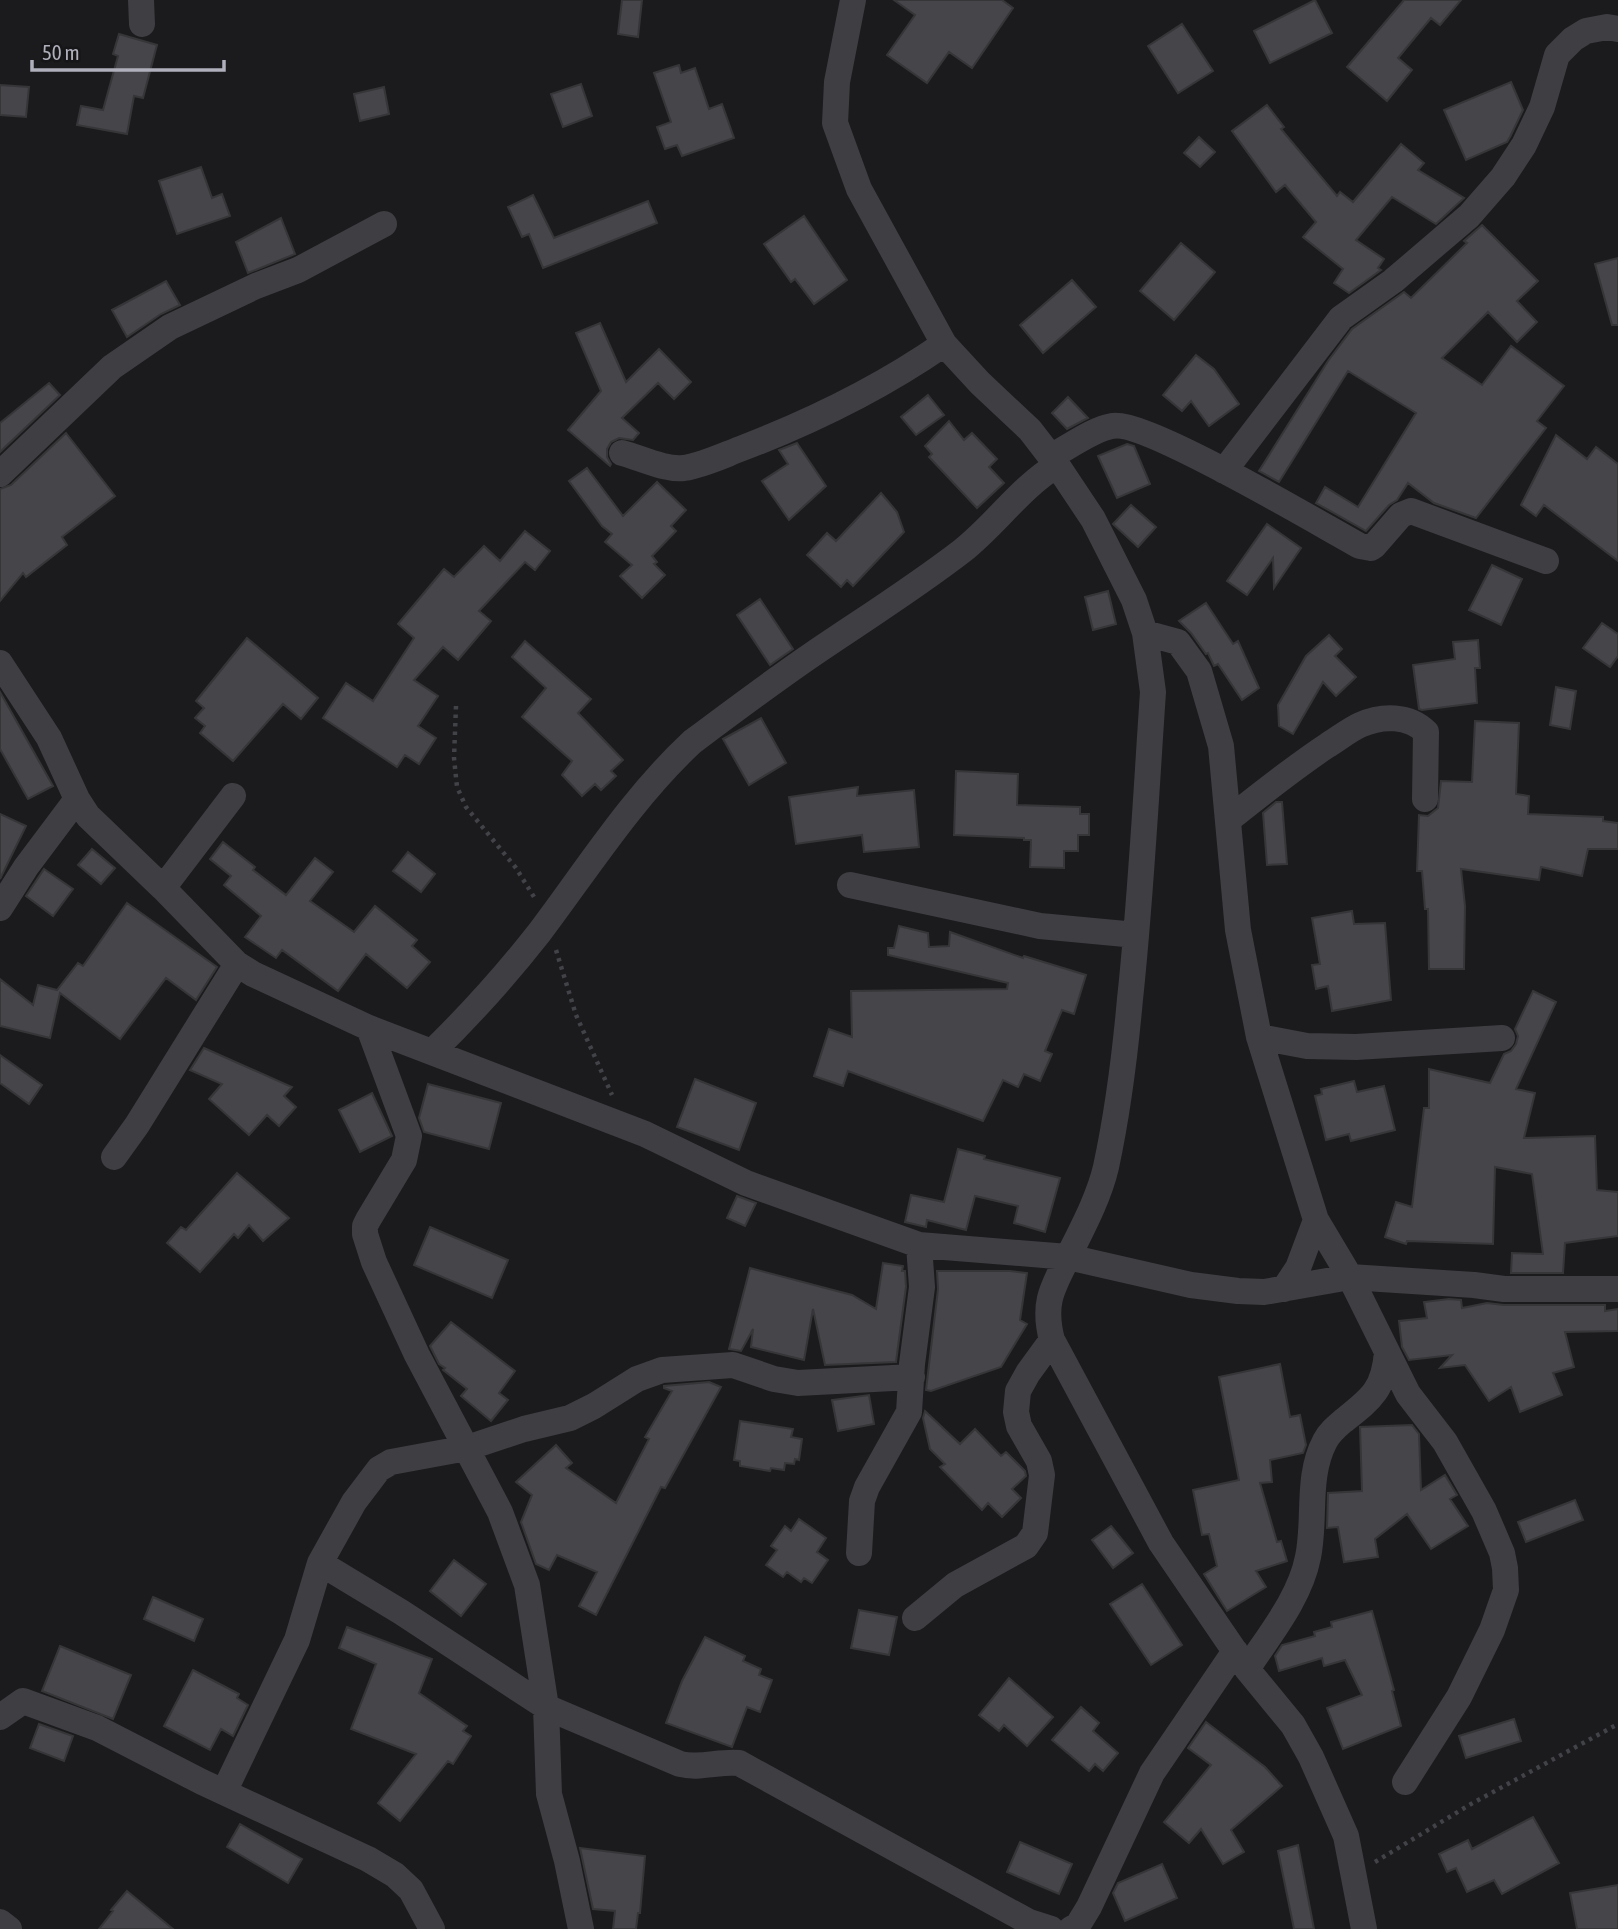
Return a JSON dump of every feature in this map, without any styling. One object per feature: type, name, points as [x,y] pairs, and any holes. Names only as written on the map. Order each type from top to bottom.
[{"type":"street","points":[[853,0],[837,82],[835,123],[859,189],[944,344],[980,383],[1030,430],[1093,519],[1135,600],[1145,633],[1153,692],[1136,935],[1122,1084],[1105,1170],[1068,1257],[1054,1282],[1050,1295],[1048,1325],[1052,1340],[1161,1543],[1241,1660],[1293,1725],[1311,1757],[1346,1836],[1364,1929]]},
{"type":"street","points":[[1224,471],[1341,318],[1393,281],[1459,224],[1503,177],[1524,145],[1542,107],[1557,55],[1586,31],[1607,27],[1618,29]]},
{"type":"street","points":[[0,474],[112,367],[159,335],[256,286],[298,270],[384,224]]},
{"type":"street","points":[[622,453],[673,467],[683,468],[703,463],[817,415],[890,378],[944,344]]},
{"type":"street","points":[[432,1052],[516,961],[637,801],[664,768],[692,742],[802,661],[906,593],[963,550],[1053,461],[1104,428],[1122,425],[1146,432],[1224,471],[1360,546],[1374,546],[1401,515],[1411,511],[1546,561]]},
{"type":"street","points":[[1145,633],[1178,642],[1199,671],[1221,746],[1238,930],[1259,1037],[1315,1220],[1350,1277],[1408,1394],[1445,1442],[1484,1511],[1502,1553],[1506,1590],[1492,1630],[1459,1697],[1405,1782]]},
{"type":"street","points":[[0,663],[49,738],[77,799],[88,816],[237,964],[369,1028],[626,1128],[746,1183],[919,1245],[1068,1257],[1191,1285],[1238,1291],[1264,1292],[1350,1277],[1504,1289],[1618,1289]]},
{"type":"street","points":[[1228,820],[1292,769],[1360,724],[1387,718],[1417,723],[1426,732],[1425,799]]},
{"type":"street","points":[[163,888],[233,796]]},
{"type":"street","points":[[0,908],[26,867],[77,799]]},
{"type":"street","points":[[850,885],[1040,926],[1136,935]]},
{"type":"street","points":[[114,1157],[137,1125],[237,964]]},
{"type":"street","points":[[369,1028],[409,1136],[404,1160],[379,1199],[365,1226],[365,1234],[374,1262],[416,1355],[500,1512],[527,1585],[546,1707],[549,1794],[581,1929]]},
{"type":"street","points":[[1259,1037],[1307,1046],[1356,1047],[1502,1038]]},
{"type":"street","points":[[1284,1289],[1298,1268],[1315,1220]]},
{"type":"street","points":[[859,1553],[862,1501],[867,1487],[909,1412],[922,1287],[919,1245]]},
{"type":"street","points":[[915,1618],[955,1585],[1026,1546],[1035,1533],[1042,1475],[1039,1461],[1018,1426],[1016,1412],[1018,1391],[1052,1340]]},
{"type":"street","points":[[1071,1929],[1078,1925],[1088,1907],[1152,1773],[1303,1581],[1309,1553],[1311,1495],[1325,1440],[1378,1390],[1386,1368],[1387,1352]]},
{"type":"street","points":[[224,1792],[297,1640],[320,1563],[354,1502],[379,1469],[391,1462],[467,1448],[524,1429],[570,1418],[636,1379],[662,1370],[733,1365],[774,1379],[798,1383],[912,1377]]},
{"type":"street","points":[[320,1563],[401,1612],[546,1707],[680,1764],[699,1767],[739,1763],[1029,1922],[1051,1929]]},
{"type":"street","points":[[0,1717],[18,1703],[29,1702],[97,1728],[224,1792],[338,1845],[395,1875],[411,1890],[432,1929]]},
{"type":"street","points":[[0,1922],[9,1929]]},
{"type":"path","points":[[456,706],[454,758],[457,787],[466,807],[516,868],[548,920],[576,1015],[626,1128]]},
{"type":"path","points":[[1353,1875],[1472,1804],[1618,1724]]},
{"type":"building","points":[[622,0],[642,0],[638,37],[618,34]]},
{"type":"building","points":[[894,0],[1002,0],[1013,8],[972,68],[949,52],[927,83],[887,55],[915,15]]},
{"type":"building","points":[[1315,0],[1332,33],[1270,63],[1254,31]]},
{"type":"building","points":[[1404,0],[1461,0],[1440,25],[1431,18],[1398,58],[1412,70],[1387,101],[1347,67]]},
{"type":"building","points":[[1182,24],[1213,71],[1178,93],[1148,46]]},
{"type":"building","points":[[119,34],[157,45],[143,98],[134,96],[127,134],[77,125],[81,106],[103,110],[118,56],[113,54]]},
{"type":"building","points":[[679,65],[681,73],[695,68],[709,109],[722,104],[734,138],[682,156],[677,145],[665,149],[657,127],[671,122],[654,73]]},
{"type":"building","points":[[1511,82],[1523,110],[1510,137],[1507,142],[1466,160],[1444,110]]},
{"type":"building","points":[[581,84],[592,116],[563,127],[551,94]]},
{"type":"building","points":[[0,85],[29,87],[26,117],[0,115]]},
{"type":"building","points":[[384,87],[389,114],[360,121],[354,94]]},
{"type":"building","points":[[1267,105],[1284,127],[1281,129],[1337,196],[1340,192],[1353,202],[1401,144],[1424,163],[1418,170],[1464,198],[1436,224],[1392,197],[1356,240],[1384,259],[1378,268],[1381,270],[1349,293],[1334,283],[1343,269],[1303,237],[1316,222],[1285,185],[1276,192],[1232,131]]},
{"type":"building","points":[[1199,137],[1215,152],[1200,167],[1184,153]]},
{"type":"building","points":[[201,167],[212,198],[222,194],[230,216],[177,234],[159,181]]},
{"type":"building","points":[[533,195],[554,238],[648,201],[657,223],[543,268],[529,234],[522,237],[508,207]]},
{"type":"building","points":[[804,216],[847,280],[814,304],[795,279],[791,282],[764,244]]},
{"type":"building","points":[[281,218],[295,254],[248,273],[236,242]]},
{"type":"building","points":[[1482,225],[1538,281],[1517,301],[1537,322],[1517,342],[1488,312],[1442,358],[1482,385],[1511,346],[1564,386],[1537,421],[1546,428],[1476,518],[1434,503],[1408,483],[1397,500],[1389,505],[1366,531],[1316,503],[1325,487],[1358,507],[1416,413],[1348,371],[1279,482],[1259,471],[1328,361],[1352,329],[1404,292],[1411,298]]},
{"type":"building","points":[[1181,243],[1215,272],[1174,320],[1140,291]]},
{"type":"building","points":[[1618,258],[1618,325],[1612,325],[1595,264]]},
{"type":"building","points":[[1072,280],[1096,307],[1043,353],[1020,325]]},
{"type":"building","points":[[166,281],[180,305],[161,314],[127,337],[112,310]]},
{"type":"building","points":[[600,323],[626,382],[659,349],[691,382],[674,399],[658,383],[622,418],[639,433],[633,440],[619,438],[611,442],[607,449],[610,466],[568,430],[601,391],[576,333]]},
{"type":"building","points":[[1196,355],[1214,369],[1239,404],[1209,426],[1191,401],[1182,411],[1163,395]]},
{"type":"building","points":[[49,383],[60,395],[0,452],[0,423]]},
{"type":"building","points":[[928,395],[944,415],[916,435],[901,417]]},
{"type":"building","points":[[1068,397],[1088,418],[1067,429],[1052,413]]},
{"type":"building","points":[[949,421],[964,440],[972,433],[997,459],[989,467],[1004,483],[977,508],[929,457],[932,454],[925,446]]},
{"type":"building","points":[[66,433],[115,496],[62,537],[67,545],[26,577],[23,573],[0,601],[0,489],[11,485]]},
{"type":"building","points":[[1556,435],[1587,459],[1596,447],[1618,464],[1618,561],[1544,505],[1536,516],[1521,505]]},
{"type":"building","points":[[797,443],[826,486],[789,520],[762,481],[788,464],[779,450]]},
{"type":"building","points":[[1127,444],[1134,446],[1150,484],[1117,498],[1098,456]]},
{"type":"building","points":[[587,468],[623,516],[657,482],[686,510],[671,526],[676,531],[652,556],[657,562],[654,564],[665,575],[642,598],[620,576],[632,565],[605,542],[612,534],[602,526],[569,481]]},
{"type":"building","points":[[881,493],[897,512],[904,532],[853,586],[847,580],[841,587],[807,555],[827,533],[836,541]]},
{"type":"building","points":[[1131,505],[1156,527],[1138,547],[1113,524]]},
{"type":"building","points":[[1267,524],[1301,548],[1274,588],[1273,558],[1247,595],[1227,581]]},
{"type":"building","points":[[525,531],[550,551],[535,570],[525,562],[479,611],[491,621],[458,660],[443,647],[414,680],[438,696],[418,726],[436,738],[419,764],[405,755],[397,767],[323,718],[346,683],[373,701],[414,638],[398,624],[444,569],[454,577],[484,546],[500,561]]},
{"type":"building","points":[[1492,565],[1522,579],[1501,625],[1469,610]]},
{"type":"building","points":[[1108,591],[1116,624],[1093,630],[1085,597]]},
{"type":"building","points":[[760,599],[793,649],[770,665],[737,615]]},
{"type":"building","points":[[1206,603],[1233,644],[1238,641],[1259,688],[1242,700],[1218,664],[1214,666],[1208,653],[1206,654],[1179,621]]},
{"type":"building","points":[[1602,623],[1618,634],[1618,656],[1610,667],[1583,648]]},
{"type":"building","points":[[1329,635],[1342,649],[1335,656],[1356,677],[1336,696],[1323,682],[1293,734],[1279,726],[1278,705],[1306,656]]},
{"type":"building","points":[[247,638],[318,698],[301,719],[283,704],[233,761],[200,733],[205,726],[195,718],[204,708],[196,701]]},
{"type":"building","points":[[1478,640],[1480,668],[1475,668],[1477,703],[1419,709],[1413,665],[1455,659],[1453,642]]},
{"type":"building","points":[[525,641],[591,699],[578,713],[623,760],[611,771],[616,776],[601,790],[595,784],[582,796],[562,775],[572,761],[522,717],[546,688],[512,657]]},
{"type":"building","points":[[1556,687],[1576,691],[1570,729],[1550,725]]},
{"type":"building","points":[[0,692],[53,786],[28,799],[0,749]]},
{"type":"building","points":[[761,718],[786,763],[749,785],[723,739]]},
{"type":"building","points":[[1475,721],[1519,723],[1516,794],[1529,796],[1528,814],[1603,817],[1603,821],[1618,823],[1618,849],[1588,849],[1582,876],[1541,867],[1539,880],[1461,869],[1465,906],[1464,969],[1429,969],[1428,909],[1425,909],[1422,871],[1417,871],[1419,815],[1428,816],[1438,808],[1441,781],[1472,782]]},
{"type":"building","points":[[956,771],[1018,774],[1017,805],[1080,807],[1080,814],[1089,814],[1089,835],[1078,835],[1078,851],[1064,851],[1064,868],[1030,867],[1031,840],[954,835]]},
{"type":"building","points":[[858,787],[857,796],[914,790],[919,847],[864,852],[862,835],[796,844],[789,797]]},
{"type":"building","points":[[1276,802],[1282,802],[1287,864],[1267,865],[1263,813]]},
{"type":"building","points":[[0,814],[26,826],[0,879]]},
{"type":"building","points":[[223,842],[255,867],[253,870],[286,895],[315,858],[333,872],[310,901],[354,932],[375,906],[417,940],[412,946],[430,962],[407,988],[366,954],[338,991],[282,950],[276,958],[245,937],[261,916],[224,885],[231,876],[210,859]]},
{"type":"building","points":[[92,849],[115,868],[101,884],[78,865]]},
{"type":"building","points":[[408,852],[435,874],[421,892],[393,871]]},
{"type":"building","points":[[44,869],[73,889],[53,916],[26,896]]},
{"type":"building","points":[[127,903],[217,967],[196,1000],[166,978],[120,1039],[60,993],[50,1038],[0,1026],[0,979],[33,1005],[38,985],[57,990],[78,963],[83,966]]},
{"type":"building","points":[[1352,911],[1354,924],[1385,923],[1391,1000],[1332,1011],[1328,986],[1316,989],[1312,965],[1320,964],[1312,918]]},
{"type":"building","points":[[899,926],[928,933],[929,947],[949,946],[950,932],[1023,958],[1024,956],[1086,975],[1074,1014],[1062,1010],[1045,1051],[1052,1054],[1040,1081],[1024,1074],[1018,1087],[1003,1080],[983,1121],[848,1071],[843,1086],[814,1076],[829,1029],[852,1037],[851,991],[1007,989],[1008,983],[888,955],[888,948],[894,948]]},
{"type":"building","points":[[1533,991],[1556,1002],[1516,1089],[1535,1093],[1524,1138],[1595,1136],[1597,1190],[1618,1192],[1618,1236],[1565,1243],[1563,1273],[1511,1273],[1512,1253],[1543,1254],[1532,1174],[1495,1167],[1493,1244],[1407,1241],[1406,1244],[1385,1237],[1396,1202],[1412,1207],[1424,1108],[1429,1108],[1429,1069],[1490,1083],[1504,1054],[1511,1051],[1516,1044],[1518,1036],[1515,1029]]},
{"type":"building","points":[[204,1048],[292,1087],[284,1096],[296,1107],[279,1126],[267,1115],[249,1135],[209,1099],[222,1084],[190,1070]]},
{"type":"building","points":[[0,1055],[42,1085],[29,1104],[0,1083]]},
{"type":"building","points":[[695,1079],[756,1103],[739,1150],[677,1127]]},
{"type":"building","points":[[1354,1081],[1357,1092],[1384,1086],[1395,1130],[1351,1141],[1349,1134],[1326,1140],[1315,1096],[1322,1094],[1321,1089]]},
{"type":"building","points":[[428,1084],[501,1103],[489,1149],[424,1132],[419,1118]]},
{"type":"building","points":[[372,1093],[392,1136],[360,1152],[339,1110]]},
{"type":"building","points":[[958,1149],[985,1156],[984,1159],[1060,1178],[1045,1232],[1014,1223],[1018,1206],[975,1196],[966,1230],[927,1220],[926,1227],[905,1222],[911,1195],[944,1202]]},
{"type":"building","points":[[237,1173],[289,1218],[263,1241],[249,1225],[238,1238],[234,1234],[200,1272],[167,1243],[181,1227],[186,1230]]},
{"type":"building","points":[[737,1196],[756,1203],[745,1226],[727,1218]]},
{"type":"building","points":[[430,1227],[508,1260],[492,1298],[414,1265]]},
{"type":"building","points":[[883,1263],[903,1266],[902,1271],[905,1271],[906,1287],[896,1362],[825,1365],[813,1309],[804,1360],[751,1347],[753,1329],[741,1351],[729,1349],[750,1268],[852,1295],[876,1309]]},
{"type":"building","points":[[937,1271],[1027,1273],[1020,1320],[1027,1324],[1001,1367],[931,1391],[926,1390],[938,1289]]},
{"type":"building","points":[[1461,1300],[1462,1308],[1487,1303],[1605,1305],[1605,1311],[1618,1309],[1618,1331],[1565,1332],[1574,1367],[1553,1373],[1562,1395],[1520,1412],[1511,1387],[1489,1401],[1465,1365],[1440,1368],[1452,1355],[1409,1360],[1402,1347],[1399,1321],[1427,1318],[1424,1302]]},
{"type":"building","points":[[451,1322],[515,1371],[499,1393],[508,1400],[491,1421],[461,1396],[467,1389],[443,1370],[445,1368],[439,1364],[430,1346]]},
{"type":"building","points":[[1280,1364],[1290,1417],[1300,1415],[1306,1445],[1303,1453],[1270,1460],[1272,1482],[1260,1483],[1277,1542],[1281,1541],[1287,1561],[1256,1571],[1266,1587],[1227,1611],[1204,1574],[1217,1566],[1209,1534],[1202,1535],[1193,1490],[1239,1480],[1219,1377]]},
{"type":"building","points":[[709,1382],[721,1387],[665,1488],[661,1487],[596,1615],[579,1606],[597,1572],[557,1555],[549,1570],[536,1564],[521,1522],[532,1495],[516,1482],[556,1445],[572,1463],[566,1468],[616,1503],[649,1439],[645,1437],[672,1391],[664,1386]]},
{"type":"building","points":[[869,1395],[874,1424],[838,1431],[832,1400]]},
{"type":"building","points":[[925,1411],[960,1444],[975,1429],[1001,1456],[1006,1452],[1025,1471],[1026,1476],[1012,1489],[1021,1498],[1002,1517],[988,1503],[982,1510],[940,1467],[945,1464],[930,1449],[923,1418]]},
{"type":"building","points":[[740,1421],[793,1429],[791,1437],[802,1439],[799,1460],[795,1459],[794,1464],[785,1463],[784,1470],[771,1468],[770,1471],[740,1466],[740,1461],[734,1460]]},
{"type":"building","points":[[1412,1425],[1419,1434],[1421,1490],[1445,1475],[1457,1495],[1450,1499],[1468,1526],[1431,1549],[1407,1514],[1375,1539],[1378,1557],[1344,1562],[1338,1527],[1327,1528],[1328,1493],[1362,1491],[1360,1427]]},
{"type":"building","points":[[1575,1500],[1583,1520],[1526,1542],[1518,1522]]},
{"type":"building","points":[[799,1519],[826,1538],[817,1552],[828,1560],[812,1583],[804,1578],[801,1582],[787,1572],[783,1577],[766,1565],[777,1550],[771,1546],[785,1526],[791,1531]]},
{"type":"building","points":[[1111,1526],[1133,1553],[1113,1568],[1092,1540]]},
{"type":"building","points":[[454,1560],[486,1584],[461,1616],[430,1591]]},
{"type":"building","points":[[1142,1584],[1182,1645],[1151,1665],[1110,1604]]},
{"type":"building","points":[[153,1597],[203,1619],[194,1641],[144,1619]]},
{"type":"building","points":[[859,1610],[897,1617],[889,1655],[851,1648]]},
{"type":"building","points":[[1372,1611],[1401,1726],[1343,1749],[1327,1708],[1362,1695],[1345,1660],[1324,1666],[1322,1658],[1279,1671],[1275,1656],[1282,1645],[1315,1636],[1314,1632],[1332,1627],[1331,1622]]},
{"type":"building","points":[[347,1627],[432,1659],[419,1693],[467,1726],[463,1731],[471,1736],[453,1764],[448,1761],[400,1821],[378,1803],[416,1754],[351,1729],[376,1664],[339,1648]]},
{"type":"building","points":[[705,1637],[745,1656],[743,1661],[761,1669],[759,1675],[772,1680],[760,1712],[747,1707],[732,1747],[666,1723],[682,1681]]},
{"type":"building","points":[[60,1646],[131,1675],[113,1719],[42,1691]]},
{"type":"building","points":[[193,1670],[239,1694],[237,1698],[248,1705],[233,1736],[221,1729],[210,1750],[164,1726]]},
{"type":"building","points":[[1009,1678],[1053,1717],[1027,1746],[1004,1725],[999,1731],[979,1715]]},
{"type":"building","points":[[1081,1707],[1099,1723],[1093,1731],[1118,1753],[1103,1771],[1095,1764],[1089,1771],[1052,1740]]},
{"type":"building","points":[[1514,1719],[1521,1741],[1466,1758],[1459,1736]]},
{"type":"building","points":[[1206,1722],[1265,1767],[1282,1786],[1231,1830],[1244,1852],[1223,1864],[1201,1829],[1189,1843],[1164,1822],[1211,1765],[1188,1748]]},
{"type":"building","points":[[39,1724],[73,1736],[64,1761],[30,1748]]},
{"type":"building","points":[[1533,1817],[1559,1863],[1502,1894],[1494,1880],[1467,1892],[1456,1868],[1447,1872],[1439,1854],[1468,1840],[1472,1849]]},
{"type":"building","points":[[240,1824],[302,1859],[288,1883],[227,1847]]},
{"type":"building","points":[[1020,1842],[1072,1864],[1059,1894],[1007,1872]]},
{"type":"building","points":[[1298,1845],[1314,1929],[1294,1929],[1278,1851]]},
{"type":"building","points":[[580,1848],[645,1856],[636,1929],[613,1929],[615,1911],[593,1909]]},
{"type":"building","points":[[1162,1864],[1177,1898],[1125,1921],[1113,1893],[1118,1883]]},
{"type":"building","points":[[1618,1885],[1618,1929],[1577,1929],[1570,1893]]},
{"type":"building","points":[[127,1891],[173,1929],[99,1929]]}]
